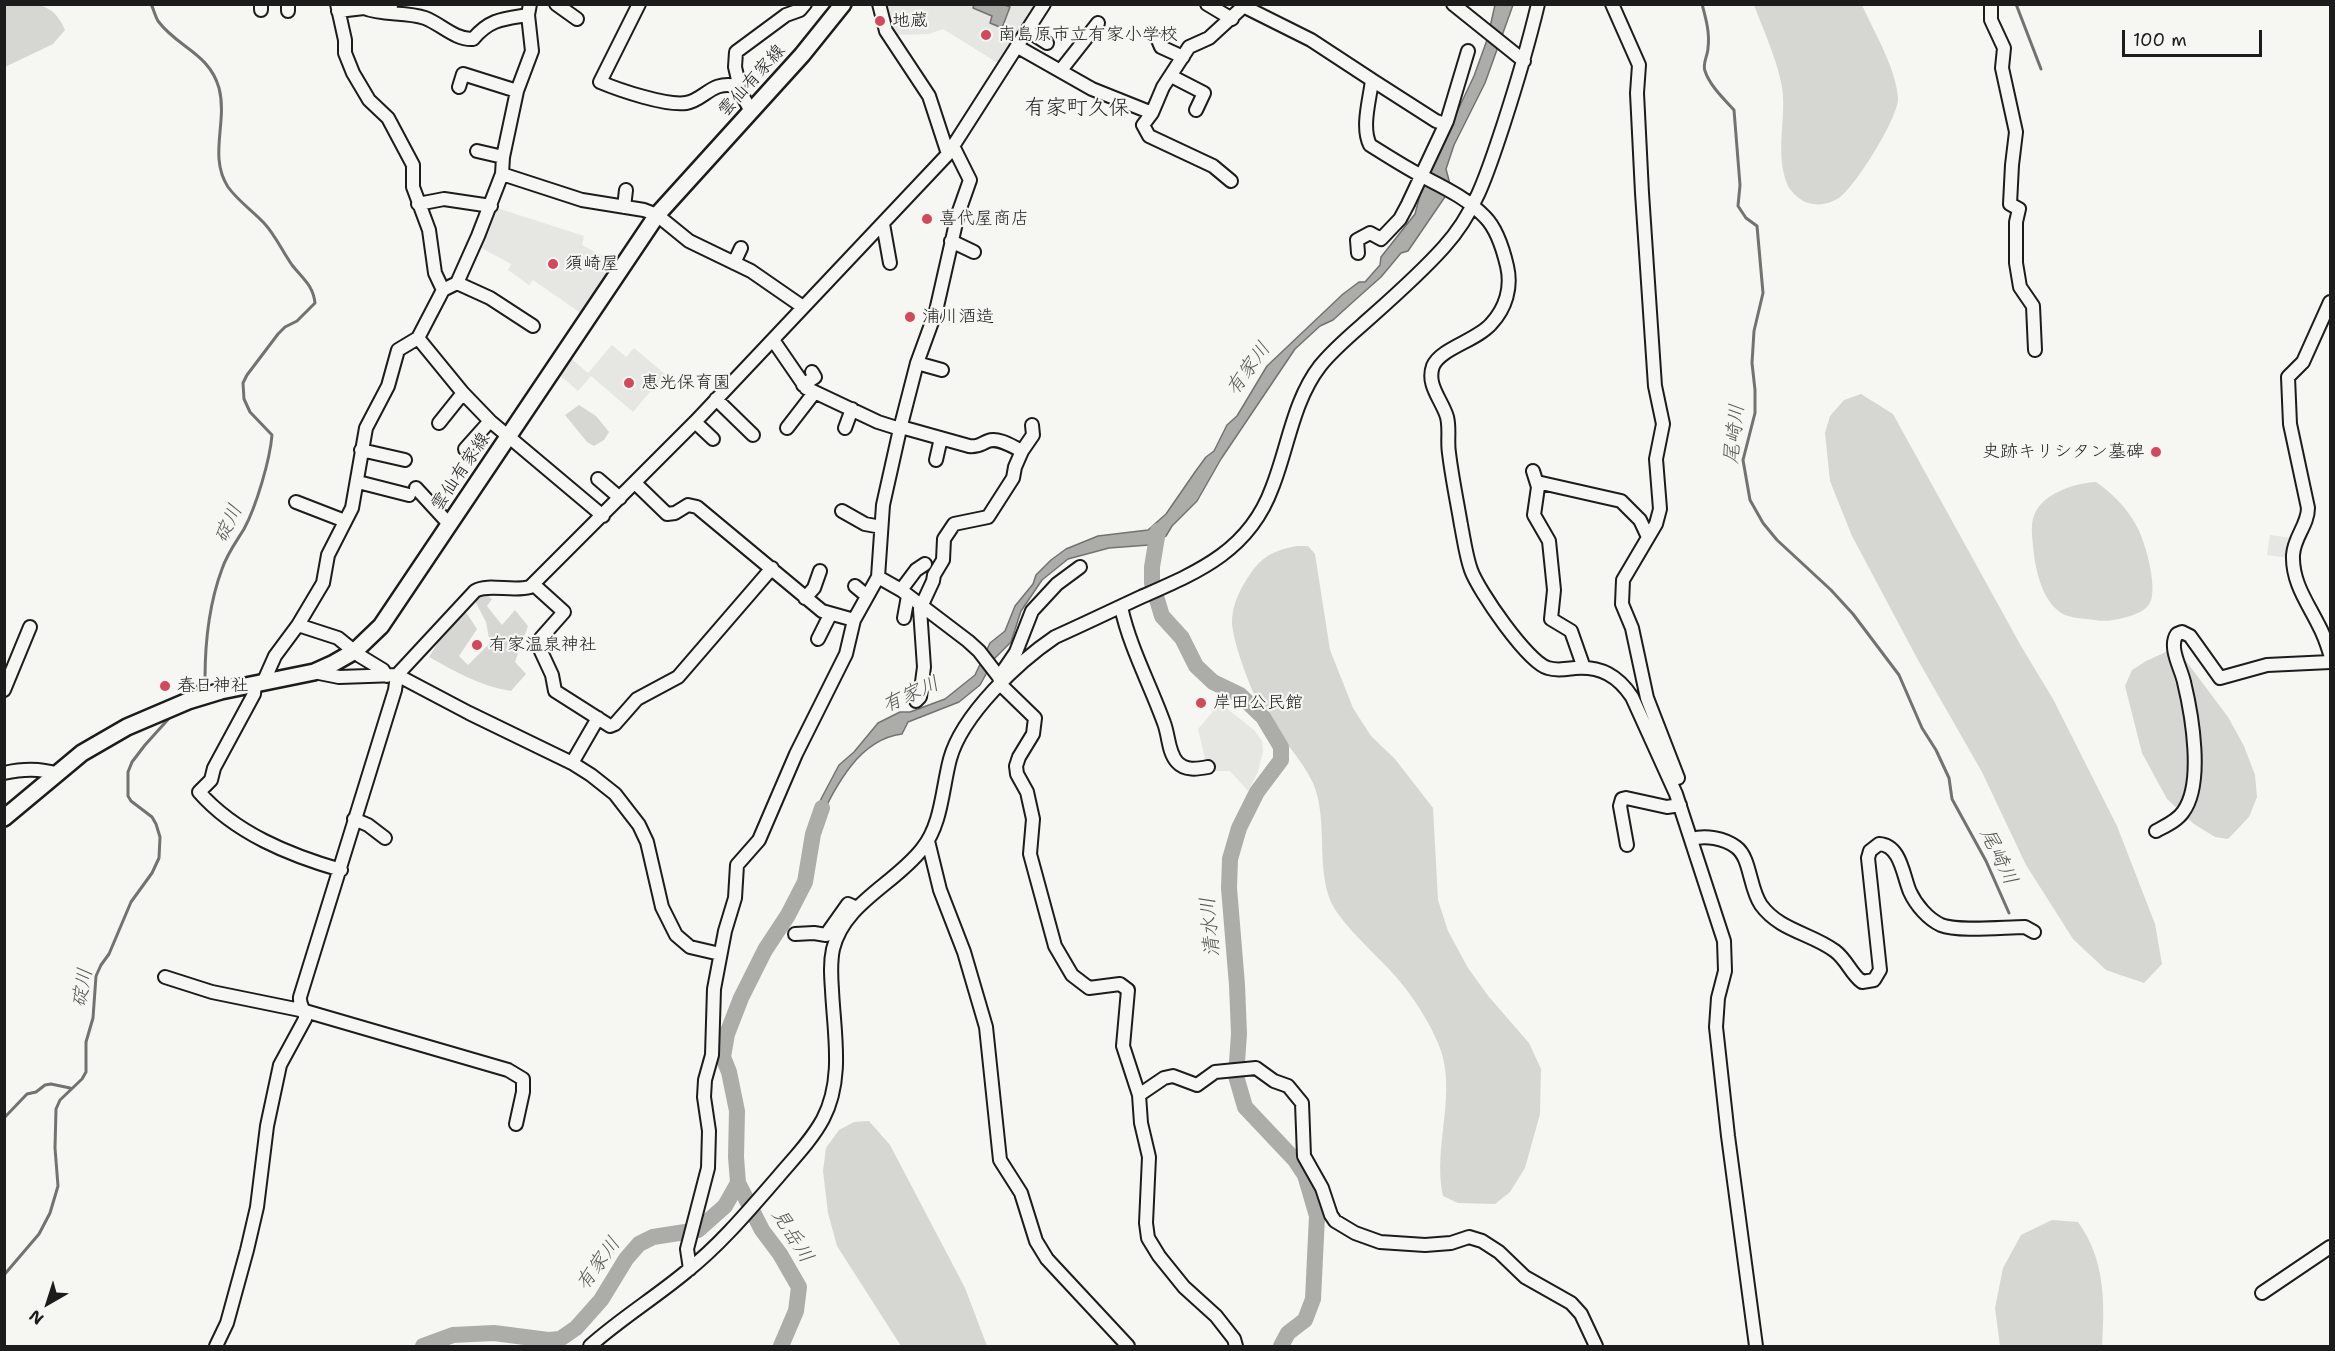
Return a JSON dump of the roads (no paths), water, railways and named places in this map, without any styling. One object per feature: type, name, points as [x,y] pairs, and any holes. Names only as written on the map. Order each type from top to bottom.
[{"type":"main road","name":"雲仙有家線","points":[[4,818],[82,753],[151,715],[180,703],[314,672],[354,651],[381,626],[657,215],[802,55],[843,4]]},
{"type":"street","points":[[556,4],[577,19]]},
{"type":"street","points":[[639,4],[600,82],[642,96],[679,104],[693,101],[715,87],[729,84],[736,86],[751,111]]},
{"type":"street","points":[[736,86],[739,84],[735,67],[736,52],[786,15],[800,10],[805,4]]},
{"type":"street","points":[[690,1269],[687,1249],[708,1168],[709,1131],[704,1097],[705,1080],[712,1055],[714,989],[720,954],[735,898],[737,865],[759,840],[796,754],[846,654],[854,620],[878,577],[883,505],[917,363],[936,310],[951,241],[970,180],[951,151],[929,96],[886,31],[879,4]]},
{"type":"street","points":[[314,672],[339,677],[392,675],[482,586],[514,590],[530,587],[695,422],[951,151],[1044,4]]},
{"type":"street","points":[[1207,4],[1232,19]]},
{"type":"street","points":[[1453,4],[1519,57]]},
{"type":"street","points":[[999,679],[1055,637],[1174,582],[1224,555],[1253,525],[1264,508],[1272,488],[1299,402],[1320,366],[1425,267],[1445,246],[1473,208],[1491,164],[1519,57],[1538,4]]},
{"type":"street","points":[[1612,4],[1639,64],[1637,93],[1642,193],[1655,387],[1663,424],[1656,459],[1660,509],[1656,524],[1623,580],[1622,604],[1632,628],[1647,698],[1678,780],[1678,800]]},
{"type":"street","points":[[1991,4],[1991,20],[2004,48],[2002,68],[2016,132],[2010,204],[2019,208],[2016,222],[2016,263],[2020,287],[2033,306],[2035,350]]},
{"type":"street","points":[[340,870],[314,862],[258,837],[217,811],[199,792],[211,780],[214,768],[283,642],[298,625],[323,583],[328,555],[352,508],[366,428],[388,386],[398,350],[418,338],[443,290],[457,283],[491,206],[502,174],[503,157],[517,91],[532,51],[529,10],[495,20],[481,29],[473,39],[468,39],[446,31],[428,19],[405,13],[370,11],[364,6]]},
{"type":"street","points":[[391,6],[338,8],[345,40],[345,53],[353,73],[369,100],[388,118],[413,165],[413,187],[429,230],[435,273],[443,290]]},
{"type":"street","points":[[1231,180],[1213,166],[1149,136],[1143,125],[1189,47],[1209,38],[1245,6],[1311,40],[1445,124]]},
{"type":"street","points":[[476,17],[495,20]]},
{"type":"street","points":[[1061,70],[1098,23]]},
{"type":"street","points":[[1028,31],[1047,43]]},
{"type":"street","points":[[1158,40],[1161,47],[1183,57]]},
{"type":"street","points":[[1018,47],[1092,88],[1152,113]]},
{"type":"street","points":[[1345,234],[1358,247],[1370,233],[1381,239],[1408,204],[1455,100],[1468,51]]},
{"type":"street","points":[[459,87],[463,74],[517,91]]},
{"type":"street","points":[[1171,76],[1204,93],[1196,110]]},
{"type":"street","points":[[1372,80],[1366,138],[1370,145],[1465,199],[1485,216],[1504,251],[1510,276],[1508,296],[1501,312],[1491,325],[1477,337],[1446,352],[1433,365],[1431,375],[1433,388],[1445,410],[1448,423],[1450,460],[1468,558],[1477,583],[1520,644],[1537,663],[1556,670],[1584,668],[1607,672],[1624,685],[1632,697],[1678,800],[1724,941],[1725,971],[1718,998],[1716,1027],[1729,1148],[1756,1347]]},
{"type":"street","points":[[477,151],[503,157]]},
{"type":"street","points":[[502,174],[582,200],[657,215],[689,241],[751,271],[803,307]]},
{"type":"street","points":[[624,207],[626,190]]},
{"type":"street","points":[[418,204],[444,199],[491,206]]},
{"type":"street","points":[[884,224],[890,263]]},
{"type":"street","points":[[951,241],[974,252]]},
{"type":"street","points":[[734,263],[741,248]]},
{"type":"street","points":[[457,283],[490,297],[533,326]]},
{"type":"street","points":[[2331,302],[2303,362],[2288,377],[2290,424],[2308,507],[2308,518],[2294,544],[2295,574],[2307,606],[2331,654]]},
{"type":"street","points":[[418,338],[463,393],[490,421],[603,516]]},
{"type":"street","points":[[773,340],[803,385],[814,393],[878,422],[976,447],[991,440],[1000,441],[1023,451]]},
{"type":"street","points":[[917,363],[942,370]]},
{"type":"street","points":[[803,385],[815,377],[812,372]]},
{"type":"street","points":[[439,423],[463,393]]},
{"type":"street","points":[[786,428],[814,393]]},
{"type":"street","points":[[716,399],[753,435]]},
{"type":"street","points":[[845,428],[852,409]]},
{"type":"street","points":[[465,449],[490,421]]},
{"type":"street","points":[[695,422],[713,439]]},
{"type":"street","points":[[916,701],[921,697],[923,671],[919,620],[921,606],[934,574],[943,560],[944,539],[954,524],[988,517],[1013,478],[1015,467],[1033,435],[1032,425]]},
{"type":"street","points":[[936,460],[941,438]]},
{"type":"street","points":[[361,450],[405,460]]},
{"type":"street","points":[[1584,668],[1571,632],[1551,619],[1554,590],[1550,541],[1534,515],[1535,476],[1622,501],[1640,520],[1648,537]]},
{"type":"street","points":[[598,479],[620,498]]},
{"type":"street","points":[[358,482],[413,491],[450,525]]},
{"type":"street","points":[[635,483],[667,514],[675,513],[688,505],[697,507],[772,568],[799,598],[830,615],[854,620]]},
{"type":"street","points":[[296,502],[345,521]]},
{"type":"street","points":[[842,512],[865,524],[881,527]]},
{"type":"street","points":[[872,556],[873,546],[880,540]]},
{"type":"street","points":[[904,618],[905,593],[916,570],[925,564]]},
{"type":"street","points":[[590,1347],[690,1269],[740,1220],[807,1144],[822,1120],[832,1097],[836,1060],[830,965],[837,935],[856,908],[913,859],[928,841],[937,822],[956,742],[1016,652],[1032,611],[1057,584],[1080,567]]},
{"type":"street","points":[[533,584],[564,612],[541,638],[539,647],[552,675],[555,691],[610,726],[615,724],[637,699],[678,677],[772,568]]},
{"type":"street","points":[[799,598],[814,588],[820,572]]},
{"type":"street","points":[[878,577],[905,593],[979,651],[999,679],[1036,722],[1033,734],[1016,766],[1017,774],[1027,792],[1033,819],[1029,854],[1055,946],[1072,975],[1089,988],[1120,984],[1128,990],[1123,1046],[1139,1095],[1141,1123],[1149,1157],[1146,1223],[1148,1238],[1184,1287],[1216,1316],[1234,1339],[1236,1347]]},
{"type":"street","points":[[855,586],[867,596]]},
{"type":"street","points":[[1121,607],[1127,634],[1164,724],[1173,756],[1180,765],[1186,768],[1208,767]]},
{"type":"street","points":[[818,639],[830,615]]},
{"type":"street","points":[[298,625],[338,638],[392,675],[572,763],[615,794],[639,825],[647,842],[662,908],[676,935],[690,947],[720,954]]},
{"type":"street","points":[[4,690],[30,627]]},
{"type":"street","points":[[2157,831],[2184,812],[2192,792],[2195,776],[2190,712],[2173,645],[2177,634],[2182,632],[2190,636],[2220,678],[2267,665],[2331,662]]},
{"type":"street","points":[[216,1347],[227,1323],[257,1207],[267,1126],[280,1065],[305,1019],[305,1011],[300,998],[395,690],[392,675]]},
{"type":"street","points":[[572,763],[598,718]]},
{"type":"street","points":[[4,773],[37,770],[57,774]]},
{"type":"street","points":[[1627,845],[1620,806],[1622,799],[1667,807],[1678,800]]},
{"type":"street","points":[[354,819],[368,825],[385,838]]},
{"type":"street","points":[[1692,839],[1708,837],[1729,843],[1738,849],[1745,858],[1754,892],[1767,912],[1787,928],[1835,951],[1862,982],[1874,980],[1880,970],[1868,863],[1870,851],[1879,844],[1888,846],[1898,856],[1914,900],[1934,921],[1949,928],[2025,927],[2034,932]]},
{"type":"street","points":[[928,841],[940,890],[964,952],[986,1027],[1000,1160],[1021,1193],[1036,1241],[1047,1259],[1128,1347]]},
{"type":"street","points":[[795,934],[826,935],[848,904],[856,908]]},
{"type":"street","points":[[165,977],[212,992],[305,1011],[496,1066],[521,1076],[523,1092],[516,1124]]},
{"type":"street","points":[[1139,1095],[1164,1078],[1173,1076],[1197,1085],[1215,1072],[1251,1067],[1274,1081],[1288,1086],[1302,1103],[1304,1156],[1322,1188],[1335,1221],[1355,1233],[1380,1242],[1425,1245],[1451,1243],[1469,1238],[1482,1241],[1499,1252],[1525,1277],[1571,1303],[1581,1314],[1596,1347]]},
{"type":"street","points":[[2262,1293],[2331,1247]]},
{"type":"waterway","name":"碇川","points":[[151,4],[158,21],[201,59],[214,76],[221,101],[219,163],[222,175],[232,192],[272,233],[292,265],[310,287],[315,303],[297,321],[285,327],[278,334],[243,383],[244,399],[250,412],[272,435],[271,445],[258,496],[244,529],[226,558],[214,596],[209,623],[205,679],[187,696]]},
{"type":"waterway","name":"尾崎川","points":[[1702,4],[1708,37],[1705,71],[1714,87],[1734,110],[1740,185],[1738,206],[1746,218],[1757,226],[1763,293],[1754,331],[1752,363],[1755,413],[1743,460],[1750,500],[1763,523],[1777,540],[1831,590],[1853,614],[1899,675],[1922,728],[1936,750],[1949,778],[1952,799],[1986,861],[2009,913]]},
{"type":"waterway","points":[[2016,4],[2041,69]]},
{"type":"waterway","name":"清水川","points":[[1158,531],[1152,567],[1152,583],[1162,616],[1182,638],[1196,666],[1213,682],[1240,695],[1263,717],[1281,747],[1281,760],[1257,792],[1239,828],[1230,859],[1229,888],[1239,1034],[1236,1076],[1245,1107],[1295,1160],[1305,1175],[1317,1216],[1313,1299],[1305,1320],[1288,1333],[1281,1346]]},
{"type":"waterway","name":"碇川","points":[[4,1275],[39,1234],[50,1213],[58,1186],[55,1148],[56,1109],[60,1100],[82,1079],[86,1072],[86,1042],[93,1018],[96,976],[109,954],[131,902],[152,873],[159,858],[160,837],[156,824],[152,817],[128,796],[128,772],[132,762],[145,745],[172,715]]},
{"type":"waterway","name":"有家川","points":[[423,1346],[453,1335],[494,1333],[548,1340],[560,1339],[576,1328],[601,1300],[626,1259],[639,1244],[653,1237],[698,1230],[725,1206],[738,1183],[737,1111],[729,1072],[723,1057],[727,1034],[741,998],[765,950],[788,915],[805,882],[813,834],[822,808]]},
{"type":"waterway","points":[[4,1118],[27,1094],[36,1092],[45,1085],[70,1088]]},
{"type":"waterway","name":"見岳川","points":[[738,1183],[762,1230],[780,1254],[799,1287],[796,1311],[781,1346]]},
{"type":"place","name":"地蔵","points":[[880,21]]},
{"type":"place","name":"南島原市立有家小学校","points":[[986,35]]},
{"type":"place","name":"喜代屋商店","points":[[927,219]]},
{"type":"place","name":"須崎屋","points":[[553,264]]},
{"type":"place","name":"浦川酒造","points":[[910,317]]},
{"type":"place","name":"恵光保育園","points":[[629,383]]},
{"type":"place","name":"史跡キリシタン墓碑","points":[[2156,452]]},
{"type":"place","name":"有家温泉神社","points":[[477,645]]},
{"type":"place","name":"春日神社","points":[[165,686]]},
{"type":"place","name":"岸田公民館","points":[[1201,703]]},
{"type":"district","name":"有家町久保","points":[[1077,109]]}]
